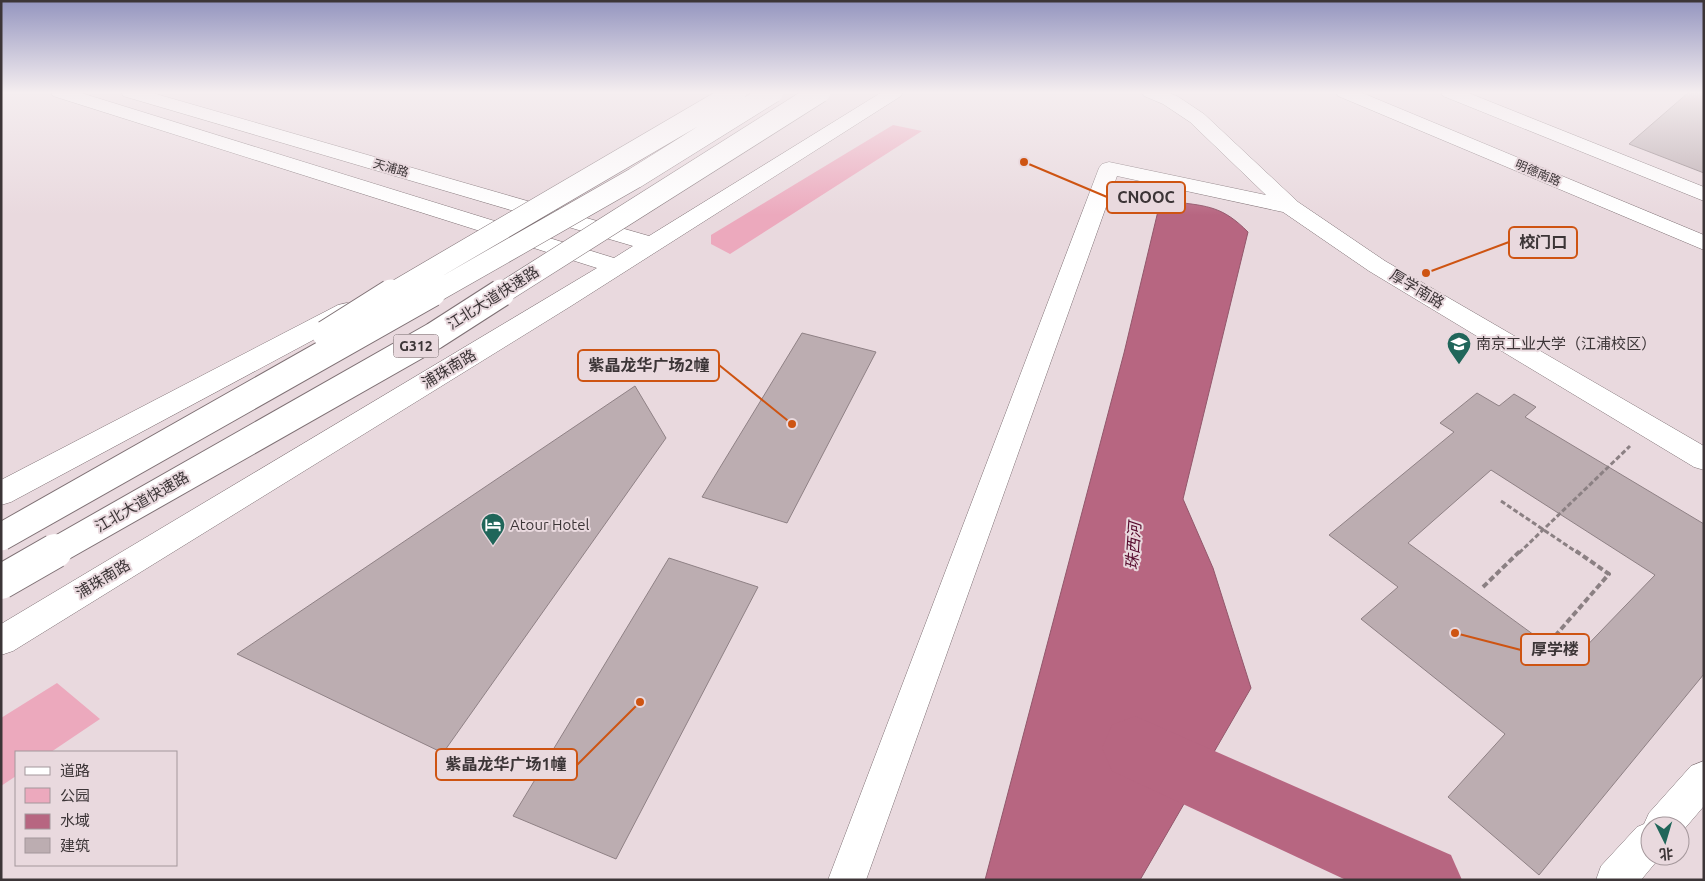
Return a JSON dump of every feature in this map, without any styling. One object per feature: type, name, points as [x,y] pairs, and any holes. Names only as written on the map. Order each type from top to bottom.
[{"type":"main road","points":[[191,133],[616,266]]},
{"type":"main road","name":"天浦路","points":[[271,133],[652,244]]},
{"type":"main road","points":[[106,479],[361,311],[666,133]]},
{"type":"main road","points":[[1,494],[681,133]]},
{"type":"main road","name":"G312","points":[[1,537],[635,178],[707,133]]},
{"type":"main road","name":"江北大道快速路","points":[[1,582],[434,336],[755,133]]},
{"type":"main road","name":"浦珠南路","points":[[1,641],[652,244],[829,133]]},
{"type":"main road","name":"厚学南路","points":[[1213,133],[1290,207],[1377,266],[1704,459]]},
{"type":"main road","name":"明德南路","points":[[1443,133],[1704,243]]},
{"type":"main road","points":[[1551,133],[1704,195]]},
{"type":"main road","points":[[847,880],[1109,168],[1290,207]]},
{"type":"main road","points":[[1671,816],[1704,779]]},
{"type":"main road","points":[[1615,880],[1640,851]]},
{"type":"path","points":[[1483,587],[1650,428]]},
{"type":"path","points":[[1501,501],[1610,574],[1555,636]]},
{"type":"green space","points":[[880,133],[919,133],[730,254],[711,244],[711,235]]},
{"type":"green space","points":[[57,683],[100,719],[52,751],[15,751],[15,777],[1,786],[1,718]]},
{"type":"water","name":"珠西河","points":[[1175,202],[1215,209],[1231,217],[1248,232],[1183,499],[1213,568],[1251,688],[1140,880],[985,880],[1124,353],[1158,211]]},
{"type":"building","points":[[1642,133],[1704,133],[1704,173],[1629,144]]},
{"type":"building","points":[[802,333],[876,352],[787,523],[702,497]]},
{"type":"building","name":"Atour Hotel","points":[[635,386],[666,438],[443,753],[237,654]]},
{"type":"building","points":[[1477,393],[1499,406],[1514,394],[1536,407],[1525,417],[1704,524],[1704,674],[1539,875],[1448,797],[1505,734],[1361,619],[1398,587],[1329,535],[1454,432],[1440,423]],"holes":[[[1491,470],[1655,575],[1571,662],[1408,543]]]},
{"type":"building","points":[[669,558],[758,587],[616,859],[513,816]]},
{"type":"waterway","points":[[1135,748],[1426,880]]},
{"type":"place","name":"CNOOC","points":[[1024,162]]},
{"type":"place","name":"校门口","points":[[1426,273]]},
{"type":"place","name":"南京工业大学（江浦校区）","points":[[1459,365]]},
{"type":"place","name":"紫晶龙华广场2幢","points":[[792,424]]},
{"type":"place","name":"Atour Hotel","points":[[493,546]]},
{"type":"place","name":"厚学楼","points":[[1455,633]]},
{"type":"place","name":"紫晶龙华广场1幢","points":[[640,702]]}]
